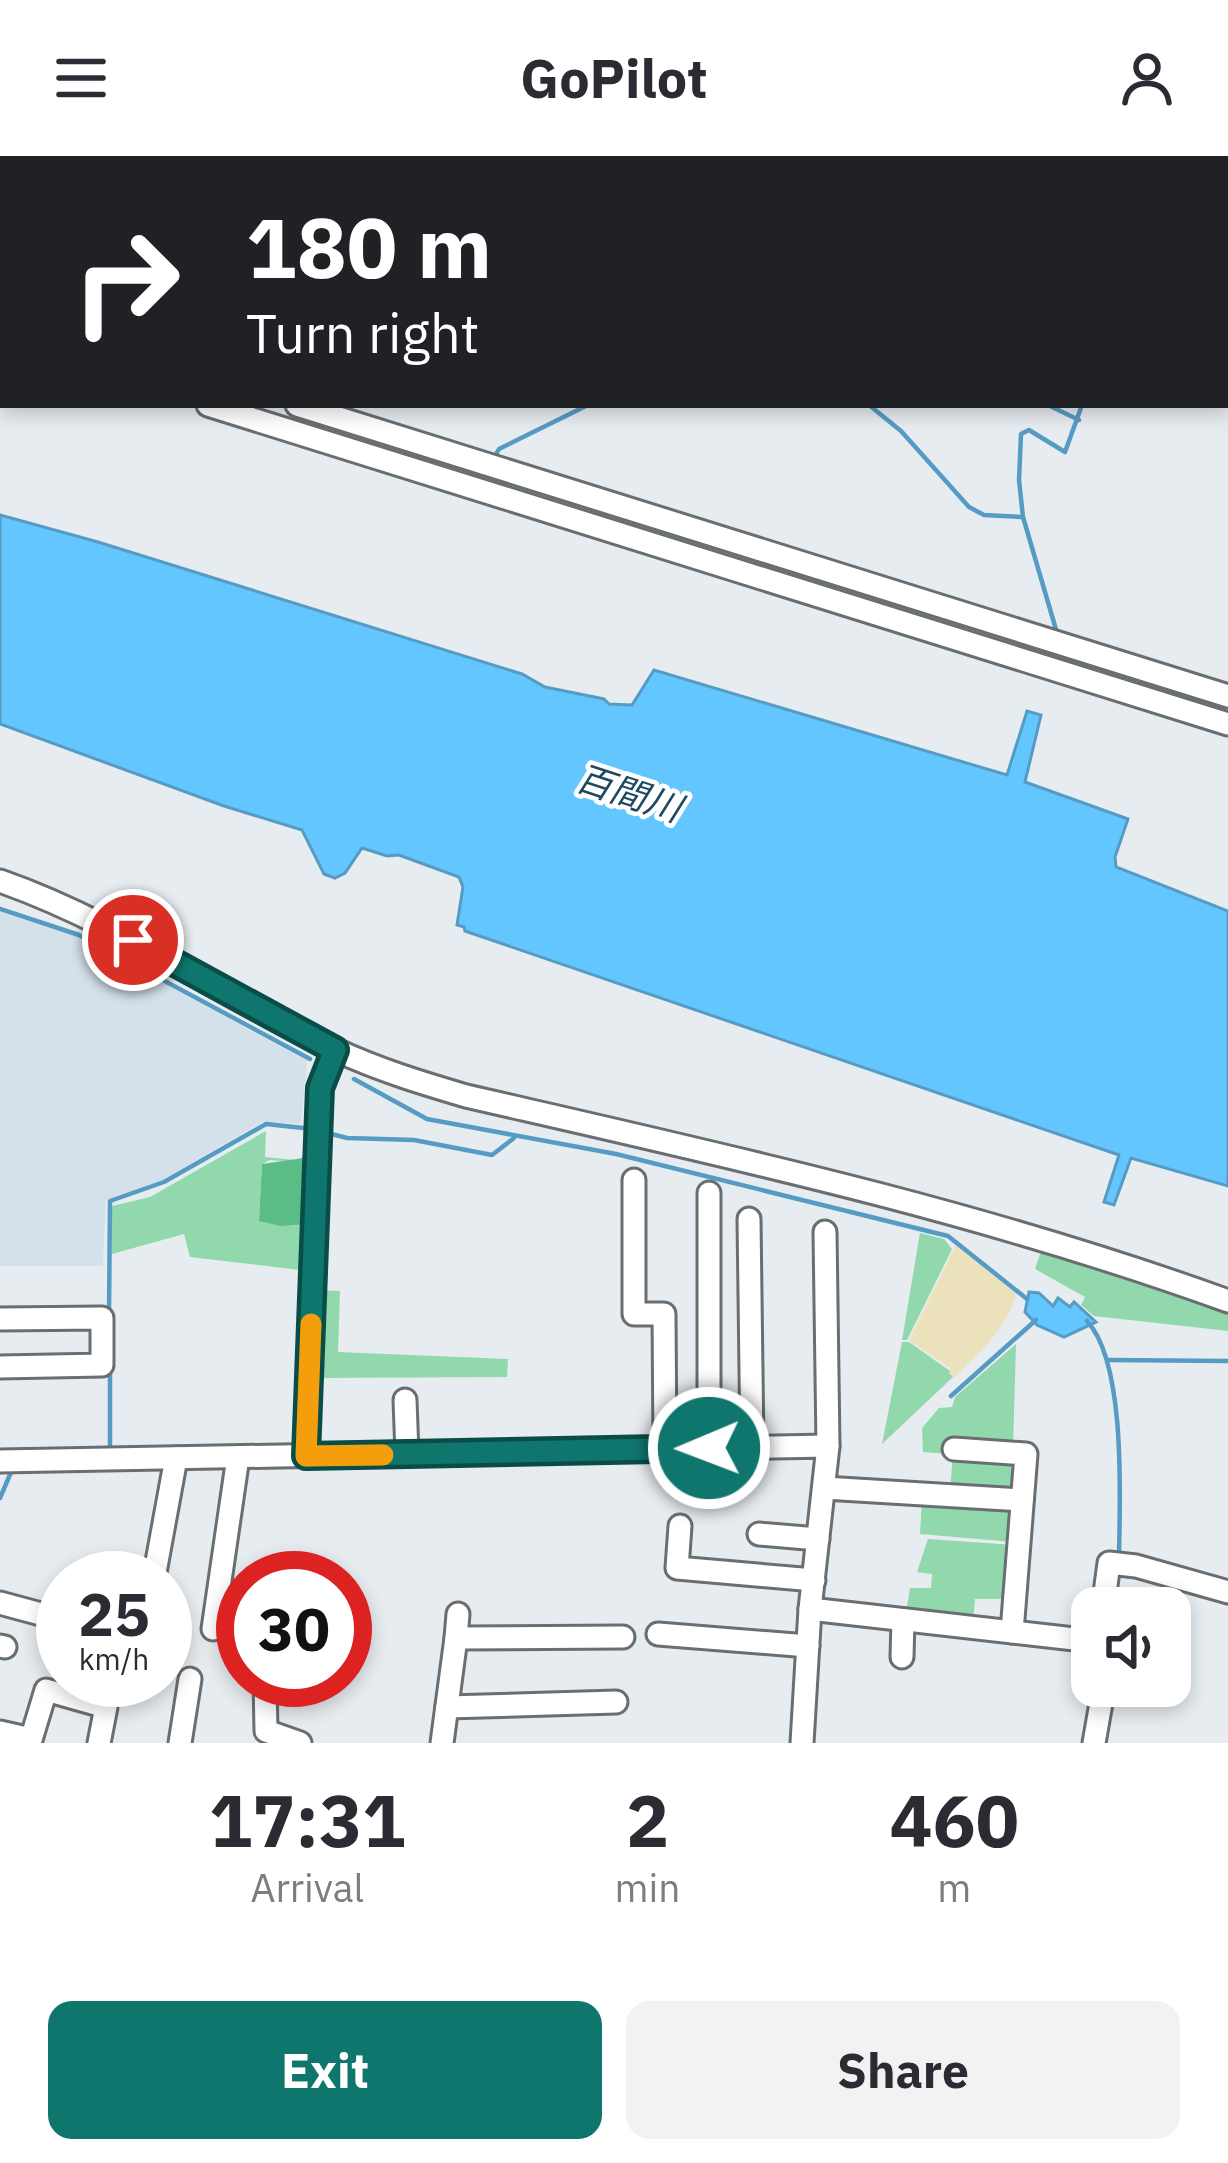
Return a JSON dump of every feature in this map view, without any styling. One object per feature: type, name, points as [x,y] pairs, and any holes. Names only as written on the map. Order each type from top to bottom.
[{"type":"street","points":[[218,408],[1228,724]]},
{"type":"street","points":[[306,408],[1228,696]]},
{"type":"street","points":[[0,881],[114,930],[335,1050],[391,1074],[927,1205],[1034,1235],[1228,1301]]},
{"type":"street","points":[[306,1456],[320,1088],[335,1050]]},
{"type":"street","points":[[634,1180],[634,1314],[664,1314],[664,1449]]},
{"type":"street","points":[[709,1193],[709,1448]]},
{"type":"street","points":[[749,1219],[752,1447]]},
{"type":"street","points":[[802,1743],[818,1538],[828,1488],[825,1232]]},
{"type":"street","points":[[0,1319],[102,1318],[102,1365],[0,1367]]},
{"type":"street","points":[[406,1400],[407,1454]]},
{"type":"street","points":[[0,1461],[238,1463],[306,1456],[828,1446]]},
{"type":"street","points":[[954,1449],[1026,1454],[1012,1632]]},
{"type":"street","points":[[213,1629],[238,1463]]},
{"type":"street","points":[[159,1551],[176,1464]]},
{"type":"street","points":[[828,1488],[1022,1500]]},
{"type":"street","points":[[680,1526],[677,1568],[814,1580]]},
{"type":"street","points":[[758,1534],[818,1538]]},
{"type":"street","points":[[1106,1587],[1109,1563],[1228,1592]]},
{"type":"street","points":[[0,1603],[36,1613]]},
{"type":"street","points":[[815,1610],[1071,1639]]},
{"type":"street","points":[[442,1743],[458,1614]]},
{"type":"street","points":[[902,1657],[903,1620]]},
{"type":"street","points":[[658,1634],[808,1646]]},
{"type":"street","points":[[456,1638],[622,1637]]},
{"type":"street","points":[[0,1732],[31,1741],[46,1690],[106,1707],[99,1743]]},
{"type":"street","points":[[447,1707],[616,1702]]},
{"type":"street","points":[[180,1743],[186,1707]]},
{"type":"street","points":[[266,1707],[266,1731],[300,1743]]},
{"type":"street","points":[[1094,1743],[1100,1707]]},
{"type":"shaded area","points":[[0,912],[76,936],[307,1061],[301,1124],[262,1122],[148,1188],[106,1200],[103,1266],[0,1266]]},
{"type":"green space","points":[[266,1131],[265,1157],[295,1160],[313,1154],[308,1271],[190,1257],[184,1234],[112,1254],[112,1206],[150,1197]],"holes":[[[295,1162],[259,1221],[262,1164]]]},
{"type":"green space","points":[[311,1157],[307,1224],[281,1226],[259,1221],[262,1164]]},
{"type":"green space","points":[[920,1233],[944,1239],[952,1249],[907,1340],[902,1340]]},
{"type":"green space","points":[[1042,1248],[1228,1311],[1228,1331],[1094,1316],[1081,1305],[1085,1297],[1035,1269]]},
{"type":"green space","points":[[317,1290],[340,1291],[338,1352],[508,1359],[507,1377],[313,1378]]},
{"type":"green space","points":[[902,1342],[909,1342],[953,1377],[882,1444]]},
{"type":"green space","points":[[1016,1344],[1013,1448],[923,1452],[922,1428],[939,1408],[952,1407],[955,1397]]},
{"type":"green space","points":[[953,1454],[1017,1458],[1017,1494],[950,1491]]},
{"type":"green space","points":[[922,1499],[1014,1504],[1013,1542],[920,1534]]},
{"type":"green space","points":[[928,1539],[1015,1545],[1008,1599],[975,1599],[973,1622],[906,1613],[910,1588],[931,1588],[932,1574],[917,1572]]},
{"type":"sand","points":[[956,1245],[1016,1294],[999,1329],[955,1377],[949,1374],[951,1369],[909,1340]]},
{"type":"water","name":"百間川","points":[[0,515],[609,704],[632,705],[654,670],[1007,775],[1027,711],[1041,715],[1025,782],[1128,819],[1116,867],[1228,911],[1228,1186],[1131,1158],[1114,1205],[1104,1202],[1119,1155],[465,931],[457,925],[463,887],[459,877],[399,855],[362,848],[345,873],[335,878],[324,874],[302,830],[0,724]]},
{"type":"water","points":[[1029,1292],[1039,1293],[1053,1306],[1058,1298],[1070,1307],[1074,1302],[1096,1322],[1064,1337],[1037,1325],[1025,1312]]},
{"type":"waterway","points":[[342,408],[447,441]]},
{"type":"waterway","points":[[495,456],[499,449],[582,408]]},
{"type":"waterway","points":[[873,408],[901,431],[969,507],[984,515],[1022,517]]},
{"type":"waterway","points":[[1054,408],[1079,420]]},
{"type":"waterway","points":[[1057,633],[1023,517],[1021,434],[1029,430],[1065,452],[1081,408]]},
{"type":"waterway","points":[[0,909],[79,935],[310,1059]]},
{"type":"waterway","points":[[354,1079],[427,1119],[616,1154],[948,1236],[1027,1299]]},
{"type":"waterway","points":[[109,1316],[110,1201],[164,1182],[266,1124],[313,1129]]},
{"type":"waterway","points":[[324,1132],[347,1138],[414,1140],[492,1155],[514,1138]]},
{"type":"waterway","points":[[951,1396],[1036,1320]]},
{"type":"waterway","points":[[1087,1321],[1100,1341],[1115,1398],[1119,1555]]},
{"type":"waterway","points":[[1108,1360],[1228,1361]]},
{"type":"waterway","points":[[110,1369],[110,1454]]},
{"type":"waterway","points":[[664,1459],[818,1457]]},
{"type":"waterway","points":[[0,1498],[12,1470]]},
{"type":"slow traffic","points":[[311,1324],[306,1456],[383,1455]]},
{"type":"route","points":[[133,940],[335,1050],[320,1088],[306,1456],[709,1448]]}]
